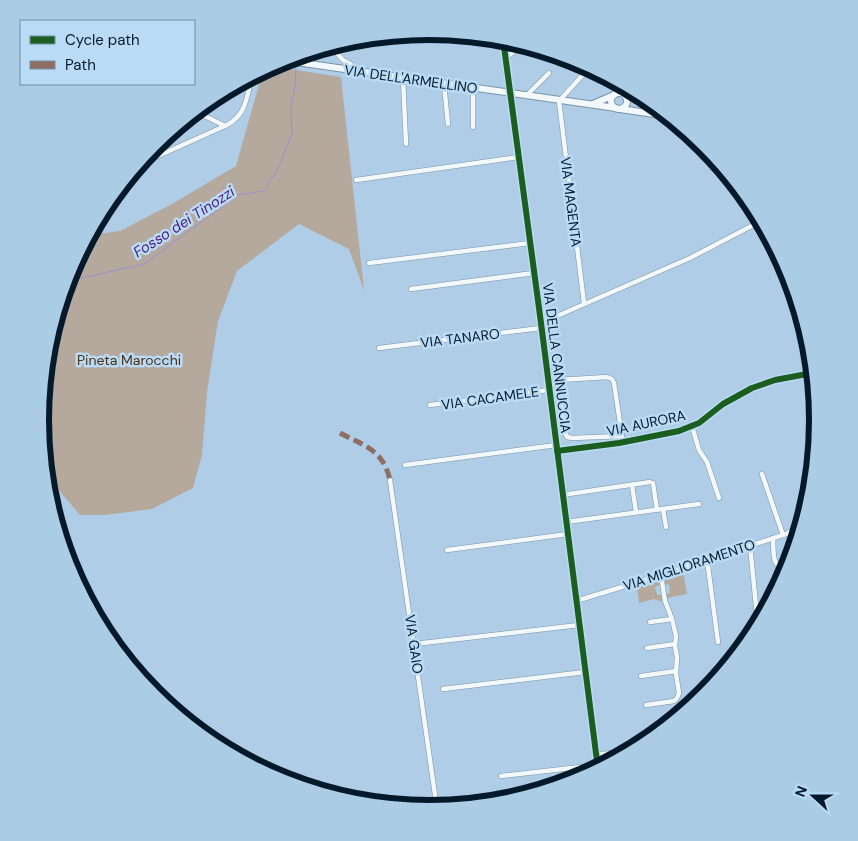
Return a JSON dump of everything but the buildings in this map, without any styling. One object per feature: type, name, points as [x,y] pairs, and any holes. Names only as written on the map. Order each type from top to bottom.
[{"type":"street","name":"VIA DELLA CANNUCCIA","points":[[504,47],[597,762]]},
{"type":"street","points":[[506,58],[516,50]]},
{"type":"street","points":[[336,52],[345,61],[365,72]]},
{"type":"street","name":"VIA DELL'ARMELLINO","points":[[300,63],[654,114]]},
{"type":"street","points":[[526,96],[549,72]]},
{"type":"street","points":[[559,101],[584,73]]},
{"type":"street","points":[[403,78],[406,144]]},
{"type":"street","points":[[444,84],[448,124]]},
{"type":"street","points":[[154,158],[235,120],[246,103],[250,85]]},
{"type":"street","points":[[473,88],[473,127]]},
{"type":"street","points":[[619,91],[612,98],[613,106],[617,109],[623,108],[626,97]]},
{"type":"street","points":[[592,104],[622,93],[635,107],[644,113]]},
{"type":"street","name":"VIA MAGENTA","points":[[559,101],[584,303]]},
{"type":"street","points":[[203,115],[225,126]]},
{"type":"street","points":[[356,180],[519,157]]},
{"type":"street","points":[[541,325],[584,303],[690,258],[755,223]]},
{"type":"street","points":[[369,263],[530,243]]},
{"type":"street","points":[[411,289],[534,273]]},
{"type":"street","name":"VIA TANARO","points":[[379,348],[541,325]]},
{"type":"street","name":"VIA AURORA","points":[[405,465],[623,442],[676,432],[703,420],[723,404],[752,388],[780,378],[806,374]]},
{"type":"street","points":[[622,436],[567,437],[557,385],[559,380],[607,377],[613,380],[623,442]]},
{"type":"street","name":"VIA CACAMELE","points":[[430,405],[549,390]]},
{"type":"street","points":[[692,426],[699,450],[708,464],[719,498]]},
{"type":"street","points":[[762,474],[782,534]]},
{"type":"street","name":"VIA GAIO","points":[[390,480],[436,801]]},
{"type":"street","points":[[562,495],[652,483],[657,510]]},
{"type":"street","points":[[632,485],[636,512]]},
{"type":"street","points":[[566,522],[699,504]]},
{"type":"street","points":[[663,509],[666,527]]},
{"type":"street","name":"VIA MIGLIORAMENTO","points":[[576,601],[793,531]]},
{"type":"street","points":[[447,550],[568,534]]},
{"type":"street","points":[[773,538],[775,563],[780,569]]},
{"type":"street","points":[[750,545],[757,614]]},
{"type":"street","points":[[707,559],[718,642]]},
{"type":"street","points":[[646,705],[672,702],[676,699],[679,692],[676,671],[676,636],[665,601],[661,575]]},
{"type":"street","points":[[650,622],[672,619]]},
{"type":"street","points":[[414,644],[579,625]]},
{"type":"street","points":[[647,648],[675,644]]},
{"type":"street","points":[[641,676],[676,671]]},
{"type":"street","points":[[443,689],[585,672]]},
{"type":"street","points":[[596,755],[614,753]]},
{"type":"street","points":[[500,776],[583,768]]},
{"type":"green space","name":"Pineta Marocchi","points":[[285,68],[341,77],[364,290],[349,249],[299,224],[237,271],[218,321],[207,392],[202,455],[193,488],[152,509],[105,515],[80,515],[54,485],[48,420],[49,396],[56,346],[61,322],[77,275],[97,234],[120,231],[172,204],[236,166],[260,79]]},
{"type":"green space","points":[[683,571],[687,594],[667,598],[666,594],[670,593],[669,584],[665,585],[664,577]]},
{"type":"green space","points":[[659,579],[660,585],[655,587],[657,595],[661,595],[662,602],[654,599],[639,603],[637,586]]},
{"type":"waterway","name":"Fosso dei Tinozzi","points":[[75,279],[144,264],[238,195],[264,191],[277,170],[292,134],[291,107],[296,65]]},
{"type":"marked path","points":[[340,433],[378,455],[387,470],[390,480]]},
{"type":"cycle path","points":[[504,47],[597,762]]},
{"type":"cycle path","points":[[557,451],[619,443],[679,431],[699,423],[723,404],[752,388],[775,380],[806,374]]}]
